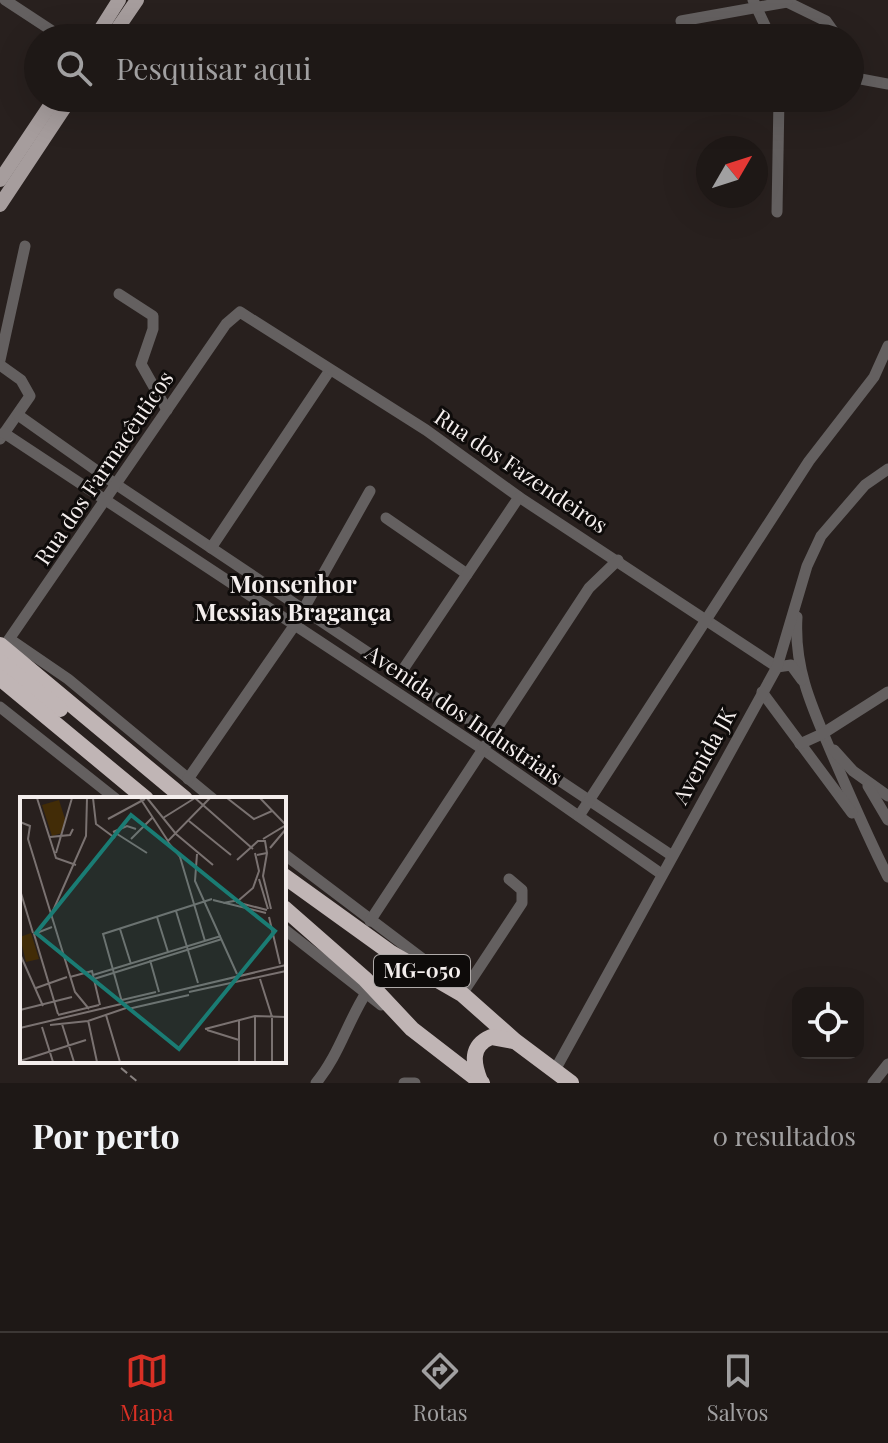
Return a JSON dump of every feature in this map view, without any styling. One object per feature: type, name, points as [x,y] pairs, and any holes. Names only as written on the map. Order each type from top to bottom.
[{"type":"highway","points":[[3,649],[180,797]]},
{"type":"highway","points":[[0,678],[143,797]]},
{"type":"highway","points":[[0,693],[119,778]]},
{"type":"highway","name":"MG-050","points":[[286,878],[346,923],[462,994],[515,1041],[571,1083]]},
{"type":"highway","name":"MG-050","points":[[286,910],[365,979],[412,1029],[477,1081]]},
{"type":"highway","points":[[477,1081],[474,1066],[479,1044],[496,1036],[515,1041]]},
{"type":"main road","points":[[104,24],[119,0]]},
{"type":"main road","points":[[120,24],[136,0]]},
{"type":"main road","points":[[0,180],[46,112]]},
{"type":"main road","points":[[0,205],[62,112]]},
{"type":"street","points":[[5,0],[42,24]]},
{"type":"street","points":[[136,0],[144,0]]},
{"type":"street","points":[[681,21],[702,19],[724,6],[785,1],[828,24]]},
{"type":"street","points":[[754,5],[764,24]]},
{"type":"street","points":[[864,80],[888,84]]},
{"type":"street","points":[[777,212],[779,112]]},
{"type":"street","points":[[2,436],[30,396],[21,380],[0,362],[25,246]]},
{"type":"street","points":[[119,294],[153,316],[153,329],[141,364],[167,410]]},
{"type":"street","name":"Rua dos Farmacêuticos","points":[[3,649],[226,324],[240,312]]},
{"type":"street","name":"Rua dos Fazendeiros","points":[[240,312],[426,430],[519,497],[777,667],[791,665],[802,680]]},
{"type":"street","points":[[579,816],[809,461],[874,377],[888,346]]},
{"type":"street","points":[[211,548],[330,370]]},
{"type":"street","name":"Avenida dos Industriais","points":[[18,415],[117,485],[671,855]]},
{"type":"street","name":"Avenida dos Industriais","points":[[2,436],[484,750],[660,873]]},
{"type":"street","name":"Avenida JK","points":[[555,1070],[660,873],[777,667],[807,566],[821,536],[865,485],[888,469]]},
{"type":"street","points":[[188,779],[294,626],[370,491]]},
{"type":"street","points":[[400,674],[519,497]]},
{"type":"street","points":[[386,518],[467,574]]},
{"type":"street","points":[[370,921],[589,588],[618,560]]},
{"type":"street","points":[[799,601],[796,644],[802,680],[859,822],[888,877]]},
{"type":"street","points":[[3,649],[68,679],[210,797]]},
{"type":"street","points":[[762,692],[859,822]]},
{"type":"street","points":[[800,744],[825,739],[888,692]]},
{"type":"street","points":[[0,707],[109,797]]},
{"type":"street","points":[[825,739],[866,782],[888,820]]},
{"type":"street","points":[[866,782],[888,796]]},
{"type":"street","points":[[286,856],[428,963],[441,982]]},
{"type":"street","points":[[462,994],[522,903],[522,890],[509,879]]},
{"type":"street","points":[[286,931],[412,1029]]},
{"type":"street","points":[[316,1083],[339,1053],[345,1028],[366,993]]},
{"type":"street","points":[[873,1083],[888,1064]]},
{"type":"street","points":[[404,1083],[415,1083]]},
{"type":"path","points":[[121,1068],[139,1083]]},
{"type":"district","name":"Monsenhor Messias Bragança","points":[[293,599]]}]
